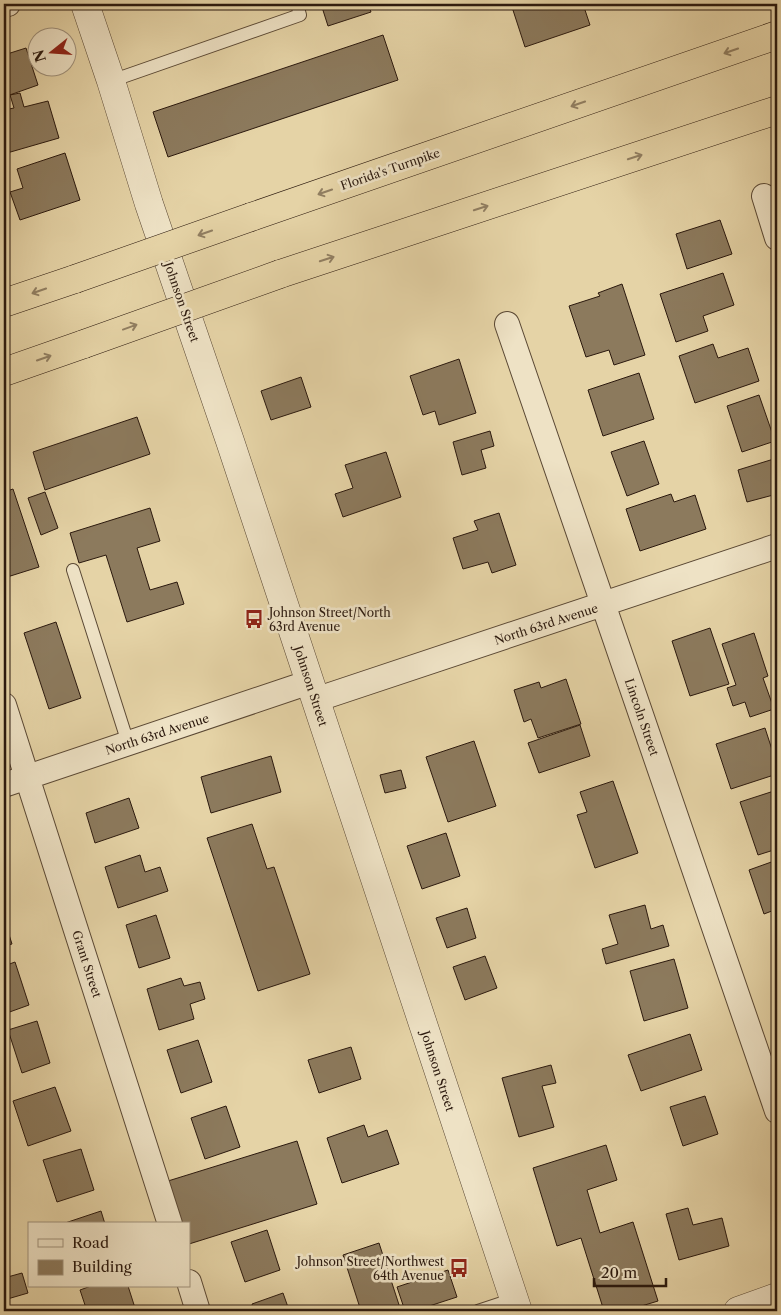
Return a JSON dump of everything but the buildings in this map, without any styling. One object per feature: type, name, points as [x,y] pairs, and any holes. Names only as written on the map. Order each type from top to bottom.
[{"type":"highway","name":"Florida's Turnpike","points":[[4,303],[777,35]]},
{"type":"highway","points":[[4,372],[280,274],[777,110]]},
{"type":"street","points":[[4,5],[8,4]]},
{"type":"street","name":"Johnson Street","points":[[85,4],[149,204],[230,441],[516,1305]]},
{"type":"street","points":[[764,196],[777,238]]},
{"type":"street","name":"Lincoln Street","points":[[507,324],[777,1110]]},
{"type":"street","name":"North 63rd Avenue","points":[[4,785],[128,743],[604,605],[777,546]]},
{"type":"street","name":"Grant Street","points":[[4,705],[169,1222]]},
{"type":"street","points":[[190,1285],[198,1311]]},
{"type":"street","points":[[738,1311],[777,1298]]},
{"type":"lane","points":[[111,81],[300,15],[297,4]]},
{"type":"lane","points":[[73,570],[128,743]]},
{"type":"lane","points":[[478,1311],[516,1305]]},
{"type":"place","name":"Johnson Street/North 63rd Avenue","points":[[254,619]]},
{"type":"place","name":"Johnson Street/Northwest 64th Avenue","points":[[459,1268]]}]
